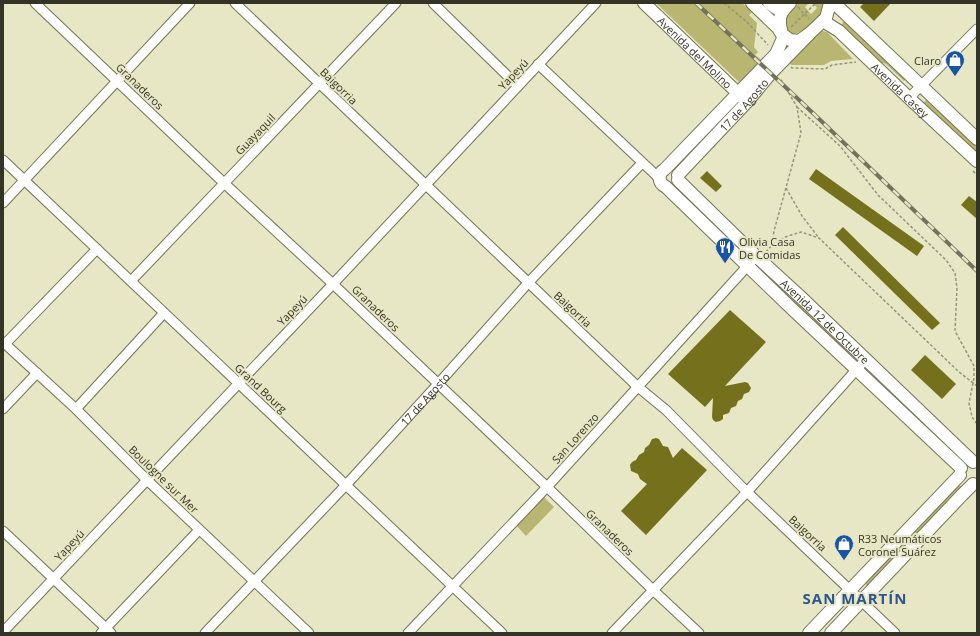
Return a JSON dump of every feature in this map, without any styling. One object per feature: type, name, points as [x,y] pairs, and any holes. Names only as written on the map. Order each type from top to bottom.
[{"type":"main road","name":"Avenida del Molino","points":[[644,3],[747,102]]},
{"type":"main road","points":[[752,3],[778,28],[783,35],[790,40],[799,40],[817,27],[828,12],[830,3]]},
{"type":"main road","points":[[769,3],[776,8],[790,5]]},
{"type":"main road","name":"Avenida Casey","points":[[834,3],[977,138]]},
{"type":"main road","points":[[783,35],[780,24],[781,14],[790,5]]},
{"type":"main road","name":"17 de Agosto","points":[[783,35],[778,61],[747,102],[678,177],[675,185],[673,186],[664,178],[738,93],[778,61],[817,27]]},
{"type":"main road","name":"Avenida Casey","points":[[817,27],[839,31],[909,98],[974,166]]},
{"type":"main road","name":"Avenida 12 de Octubre","points":[[975,462],[758,258],[678,177],[675,171],[670,168],[664,178],[748,266],[960,471],[964,481],[967,483],[976,483]]},
{"type":"main road","points":[[809,633],[851,590],[960,471],[964,464],[967,462],[975,462]]},
{"type":"main road","points":[[831,633],[962,494],[976,483]]},
{"type":"street","name":"Granaderos","points":[[35,3],[547,487],[699,633]]},
{"type":"street","points":[[3,203],[190,3]]},
{"type":"street","name":"Baigorria","points":[[235,3],[638,387],[666,410],[747,492],[895,633]]},
{"type":"street","name":"Guayaquil","points":[[131,281],[396,3]]},
{"type":"street","points":[[433,3],[518,86]]},
{"type":"street","name":"Yapeyú","points":[[3,632],[333,284],[596,3]]},
{"type":"street","points":[[909,98],[977,29]]},
{"type":"street","points":[[538,64],[642,163],[664,178]]},
{"type":"street","name":"Grand Bourg","points":[[3,160],[502,633]]},
{"type":"street","name":"17 de Agosto","points":[[205,633],[346,485],[528,282],[642,163]]},
{"type":"street","points":[[4,343],[97,249]]},
{"type":"street","name":"San Lorenzo","points":[[408,633],[547,487],[748,266],[758,258]]},
{"type":"street","points":[[76,409],[164,313]]},
{"type":"street","name":"Boulogne sur Mer","points":[[4,343],[76,409],[199,530],[309,633]]},
{"type":"street","points":[[612,633],[747,492],[866,359]]},
{"type":"street","points":[[3,410],[37,373]]},
{"type":"street","points":[[3,530],[106,631],[199,530]]},
{"type":"path","points":[[724,3],[747,22],[778,61],[797,107],[801,133],[774,230],[772,245]]},
{"type":"path","points":[[783,35],[816,3]]},
{"type":"path","points":[[790,5],[805,14],[817,27]]},
{"type":"path","points":[[778,61],[792,68],[825,69],[832,66],[857,62]]},
{"type":"path","points":[[797,107],[840,146],[878,195],[946,260],[955,273],[957,288],[955,331],[974,366],[974,378],[969,403],[972,417],[977,424]]},
{"type":"path","points":[[974,166],[977,175]]},
{"type":"path","points":[[786,188],[802,216],[818,238],[959,372],[977,386]]},
{"type":"path","points":[[758,258],[772,245],[785,237],[801,232],[818,238]]},
{"type":"shaded area","points":[[656,3],[742,3],[752,12],[749,15],[757,23],[754,47],[758,52],[755,55],[764,62],[739,82]]},
{"type":"shaded area","points":[[798,3],[809,3],[805,7],[811,14],[817,8],[813,3],[824,3],[819,17],[808,28],[798,33],[789,34],[785,30],[786,21],[790,12]]},
{"type":"shaded area","points":[[845,20],[906,79],[904,81],[886,64],[880,62],[841,25]]},
{"type":"shaded area","points":[[819,32],[827,32],[853,59],[831,61],[824,65],[792,65],[788,63]]},
{"type":"shaded area","points":[[926,100],[977,147],[977,153],[923,103]]},
{"type":"shaded area","points":[[771,277],[853,354],[851,356],[770,280]]},
{"type":"shaded area","points":[[958,485],[961,486],[961,488],[868,586],[866,585],[865,582]]},
{"type":"shaded area","points":[[542,495],[554,507],[526,536],[514,523]]},
{"type":"building","points":[[864,3],[891,3],[874,21],[860,7]]},
{"type":"building","points":[[816,169],[924,246],[917,256],[809,179]]},
{"type":"building","points":[[707,171],[722,186],[716,192],[700,178]]},
{"type":"building","points":[[969,196],[977,202],[977,219],[961,205]]},
{"type":"building","points":[[843,227],[940,323],[932,330],[835,235]]},
{"type":"building","points":[[730,310],[766,342],[725,386],[745,382],[748,383],[751,388],[749,392],[744,394],[736,406],[731,408],[729,413],[723,415],[723,419],[716,422],[712,417],[713,398],[705,407],[668,374]]},
{"type":"building","points":[[925,355],[956,384],[942,399],[911,370]]},
{"type":"building","points":[[652,439],[659,439],[663,446],[668,447],[673,458],[682,448],[707,470],[646,535],[621,511],[647,484],[640,479],[638,474],[631,471],[630,465],[639,455],[644,452],[645,448],[649,445]]},
{"type":"railway","points":[[696,3],[977,271]]},
{"type":"place","name":"Claro","points":[[955,77]]},
{"type":"place","name":"Olivia Casa De Comidas","points":[[725,264]]},
{"type":"place","name":"R33 Neumáticos Coronel Suárez","points":[[844,561]]},
{"type":"district","name":"SAN MARTÍN","points":[[855,598]]}]
